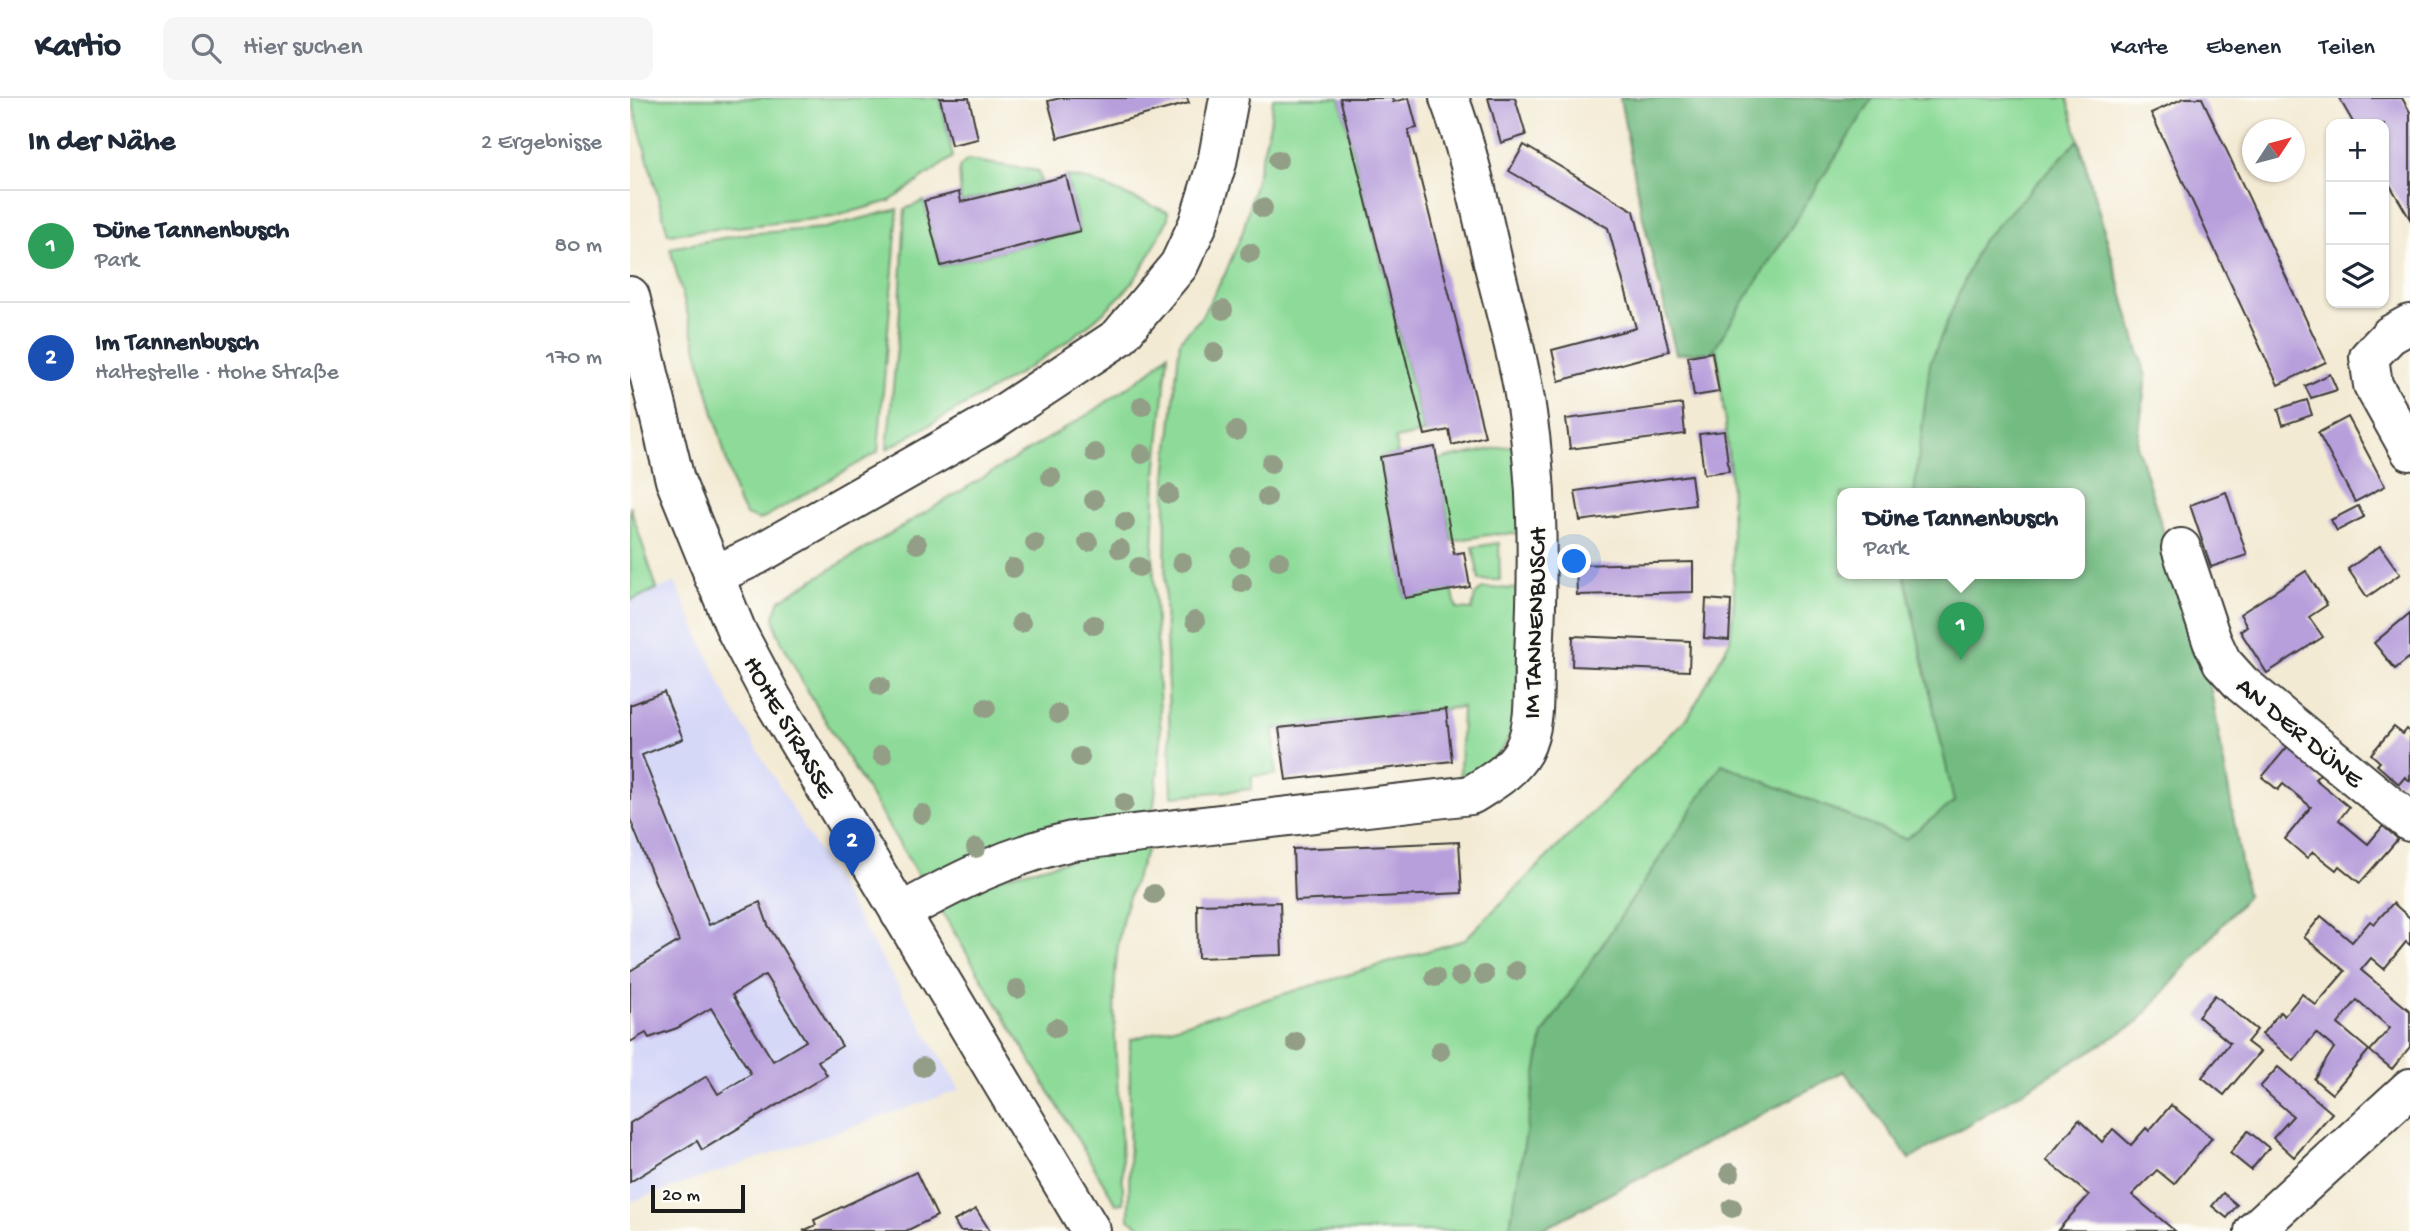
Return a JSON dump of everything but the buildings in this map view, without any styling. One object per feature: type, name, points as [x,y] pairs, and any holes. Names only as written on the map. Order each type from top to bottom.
[{"type":"street","points":[[713,576],[757,555],[989,423],[1119,337],[1178,265],[1198,223],[1217,163],[1229,98]]},
{"type":"street","name":"IM TANNENBUSCH","points":[[900,913],[970,874],[1032,850],[1072,841],[1471,795],[1501,777],[1523,751],[1531,727],[1539,534],[1527,411],[1482,216],[1449,98]]},
{"type":"street","name":"HOHE STRASSE","points":[[630,296],[675,480],[713,576],[772,698],[1091,1231]]},
{"type":"street","points":[[2410,324],[2390,335],[2369,357],[2373,385],[2410,451]]},
{"type":"street","name":"AN DER DÜNE","points":[[2181,548],[2222,662],[2242,684],[2410,822]]},
{"type":"street","points":[[2254,1231],[2410,1088]]},
{"type":"shaded area","points":[[675,582],[729,702],[960,1090],[630,1202],[630,601]]},
{"type":"green space","points":[[631,98],[940,98],[953,157],[890,201],[833,217],[668,234]]},
{"type":"green space","points":[[1273,98],[1340,98],[1424,433],[1395,439],[1398,454],[1380,457],[1405,597],[1452,590],[1457,609],[1472,610],[1475,595],[1483,588],[1521,589],[1519,672],[1514,718],[1503,748],[1483,766],[1460,778],[1462,707],[1274,729],[1276,774],[1252,776],[1252,789],[1172,796],[1165,607],[1166,478],[1180,340],[1200,319],[1225,274],[1243,231],[1270,124]]},
{"type":"green space","points":[[1620,98],[2067,98],[2146,377],[2137,446],[2209,679],[2247,896],[2137,1023],[1910,1159],[1844,1071],[1539,1231],[1147,1231],[1129,1219],[1130,1040],[1464,940],[1689,716],[1730,641],[1734,601],[1730,470],[1717,350],[1676,354],[1641,209]]},
{"type":"green space","points":[[1620,98],[1873,98],[1712,352],[1676,354],[1641,209]]},
{"type":"green space","points":[[2078,140],[2146,377],[2137,446],[2209,679],[2247,896],[2137,1023],[1910,1159],[1844,1071],[1539,1231],[1509,1231],[1543,1034],[1722,764],[1905,839],[1954,802],[1905,579],[2085,579],[2085,488],[1915,488],[1930,363],[1980,243]]},
{"type":"green space","points":[[967,160],[1038,171],[1041,182],[961,202],[959,168]]},
{"type":"green space","points":[[1066,176],[1091,181],[1168,212],[1168,219],[1137,276],[1099,316],[1072,338],[980,397],[887,449],[899,326],[905,209],[924,201],[941,266],[1080,231]]},
{"type":"green space","points":[[898,209],[878,452],[760,520],[746,515],[737,500],[670,248],[744,234],[825,228]]},
{"type":"green space","points":[[1168,354],[1156,475],[1153,552],[1161,740],[1154,806],[1145,816],[924,885],[804,685],[777,632],[774,616],[780,600],[1092,412],[1152,370]]},
{"type":"green space","points":[[1514,445],[1523,534],[1494,534],[1452,541],[1437,460]]},
{"type":"green space","points":[[630,506],[657,589],[630,601]]},
{"type":"green space","points":[[1499,543],[1500,580],[1479,580],[1473,547]]},
{"type":"green space","points":[[1150,841],[1126,907],[1117,950],[1114,1022],[1123,1203],[1116,1204],[941,910],[985,881]]},
{"type":"place","name":"Düne Tannenbusch","points":[[1961,660]]},
{"type":"place","name":"Im Tannenbusch","points":[[852,876]]}]
